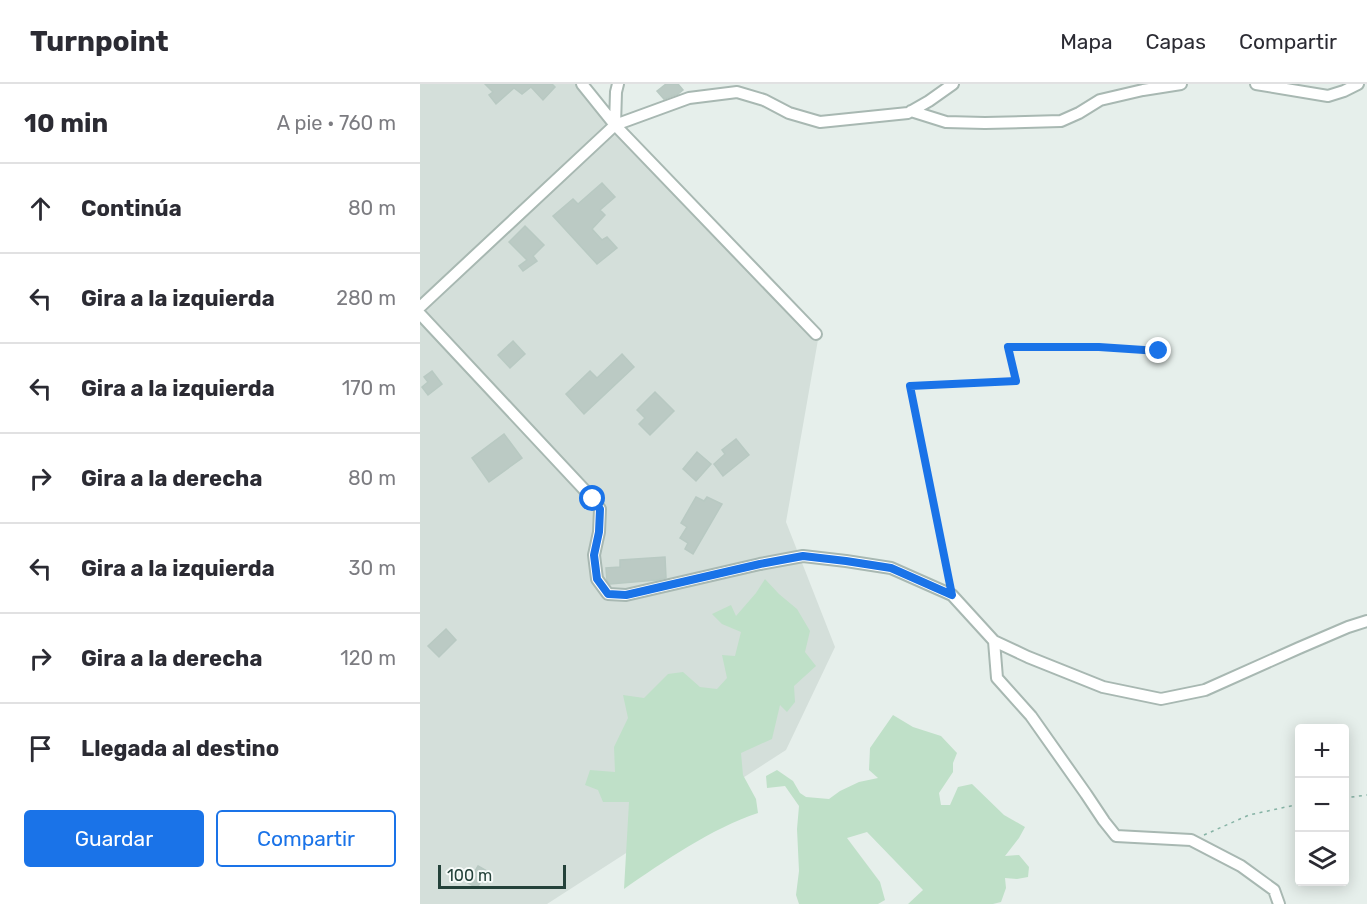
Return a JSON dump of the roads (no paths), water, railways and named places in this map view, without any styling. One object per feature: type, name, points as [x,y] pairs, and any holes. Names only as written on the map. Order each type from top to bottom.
[{"type":"street","points":[[582,84],[615,124],[816,334]]},
{"type":"street","points":[[615,124],[618,84]]},
{"type":"street","points":[[420,307],[615,124],[689,98],[737,92],[765,100],[789,113],[820,122],[908,113],[953,84]]},
{"type":"street","points":[[911,111],[946,122],[1061,121],[1100,100],[1181,84]]},
{"type":"street","points":[[1256,84],[1328,96],[1358,84]]},
{"type":"street","points":[[420,314],[600,509],[599,532],[594,555],[597,579],[608,594],[626,595],[803,556],[891,568],[952,595],[994,641],[1103,687],[1161,699],[1205,690],[1348,627],[1367,621]]},
{"type":"street","points":[[994,641],[997,678],[1031,716],[1116,836],[1191,840],[1241,866],[1275,891],[1280,904]]}]
